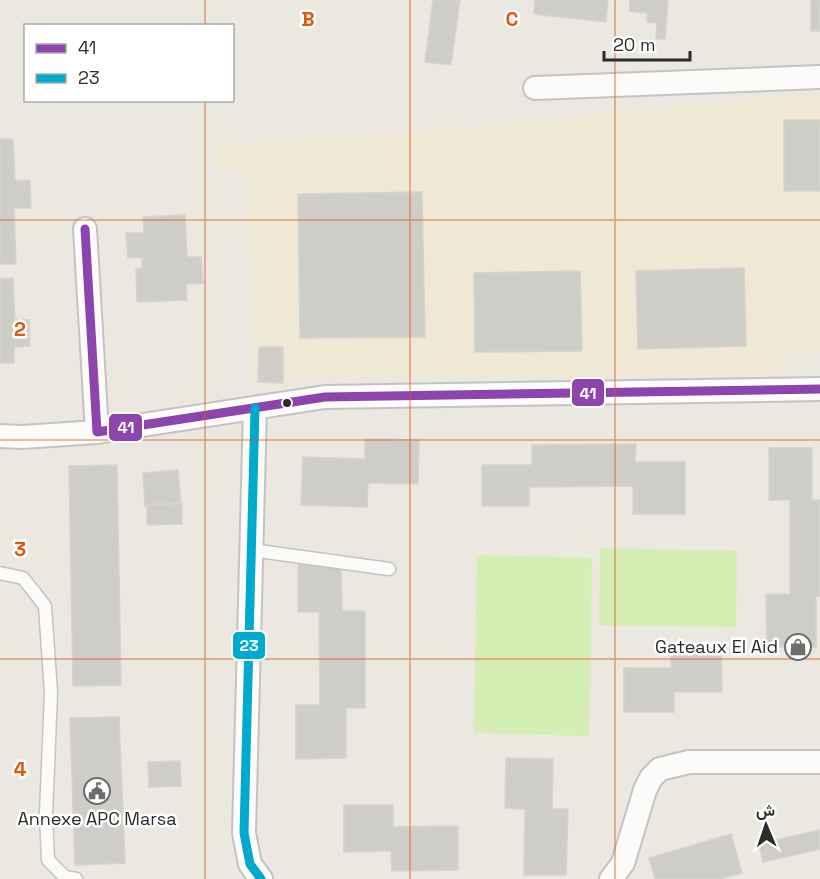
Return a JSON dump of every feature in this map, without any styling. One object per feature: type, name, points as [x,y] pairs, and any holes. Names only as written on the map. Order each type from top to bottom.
[{"type":"street","points":[[535,88],[820,77]]},
{"type":"street","points":[[85,229],[97,432]]},
{"type":"street","points":[[0,436],[22,437],[97,432],[325,397],[820,389]]},
{"type":"street","points":[[255,408],[244,833],[250,864],[261,879]]},
{"type":"street","points":[[611,879],[623,863],[645,790],[651,778],[660,769],[689,762],[820,762]]},
{"type":"lane","points":[[251,549],[389,568]]},
{"type":"lane","points":[[0,573],[23,578],[45,606],[51,693],[46,814],[48,860],[65,877],[76,879]]},
{"type":"shaded area","points":[[820,94],[820,351],[785,352],[783,374],[252,380],[249,172],[215,170],[215,144],[418,131],[786,95]]},
{"type":"green space","points":[[600,548],[737,551],[736,627],[599,625]]},
{"type":"green space","points":[[477,555],[592,558],[589,736],[474,733]]},
{"type":"building","points":[[433,0],[460,0],[451,65],[425,62]]},
{"type":"building","points":[[535,0],[608,0],[606,22],[534,14]]},
{"type":"building","points":[[630,0],[668,0],[665,39],[656,39],[657,23],[647,22],[647,13],[629,11]]},
{"type":"building","points":[[811,0],[820,0],[820,31],[811,31]]},
{"type":"building","points":[[784,120],[820,120],[820,191],[784,191]]},
{"type":"building","points":[[0,139],[13,139],[15,181],[30,180],[31,208],[14,208],[16,264],[0,264]]},
{"type":"building","points":[[422,192],[425,337],[300,338],[298,194]]},
{"type":"building","points":[[185,215],[187,257],[201,257],[203,283],[186,284],[187,300],[137,302],[136,269],[142,268],[142,257],[128,258],[126,233],[144,233],[143,217]]},
{"type":"building","points":[[744,268],[746,346],[638,349],[636,271]]},
{"type":"building","points":[[580,271],[582,351],[475,352],[474,273]]},
{"type":"building","points":[[13,278],[15,320],[29,320],[30,346],[14,347],[14,363],[0,363],[0,279]]},
{"type":"building","points":[[259,347],[283,347],[283,383],[258,382]]},
{"type":"building","points":[[365,439],[419,440],[418,484],[368,483],[367,507],[301,505],[303,457],[365,459]]},
{"type":"building","points":[[636,444],[635,462],[685,462],[685,514],[633,514],[633,486],[529,487],[529,506],[482,506],[482,465],[532,465],[532,445]]},
{"type":"building","points":[[769,448],[812,448],[812,500],[820,500],[820,596],[816,596],[816,647],[767,647],[766,594],[790,594],[790,500],[769,500]]},
{"type":"building","points":[[117,465],[121,685],[73,686],[69,466]]},
{"type":"building","points":[[178,470],[181,504],[145,506],[143,473]]},
{"type":"building","points":[[182,503],[182,524],[147,525],[147,504]]},
{"type":"building","points":[[298,559],[341,559],[342,611],[365,611],[365,708],[346,708],[346,758],[296,759],[296,705],[320,705],[319,612],[298,612]]},
{"type":"building","points":[[671,646],[721,646],[722,692],[674,692],[674,712],[624,712],[624,668],[671,668]]},
{"type":"building","name":"Annexe APC Marsa","points":[[119,717],[125,863],[75,865],[70,718]]},
{"type":"building","points":[[506,758],[553,759],[552,809],[568,809],[566,875],[524,875],[525,809],[505,808]]},
{"type":"building","points":[[180,761],[181,786],[149,787],[148,762]]},
{"type":"building","points":[[344,805],[393,805],[393,827],[458,826],[458,870],[392,871],[391,851],[344,852]]},
{"type":"building","points":[[820,830],[820,849],[763,862],[759,844]]},
{"type":"building","points":[[731,834],[742,873],[720,879],[655,879],[649,858]]},
{"type":"transit line","name":"41","points":[[85,229],[97,432],[325,397],[820,389]]},
{"type":"transit line","name":"23","points":[[255,408],[244,833],[250,864],[261,879]]},
{"type":"place","name":"Gateaux El Aid","points":[[798,647]]},
{"type":"place","name":"Annexe APC Marsa","points":[[97,791]]}]
